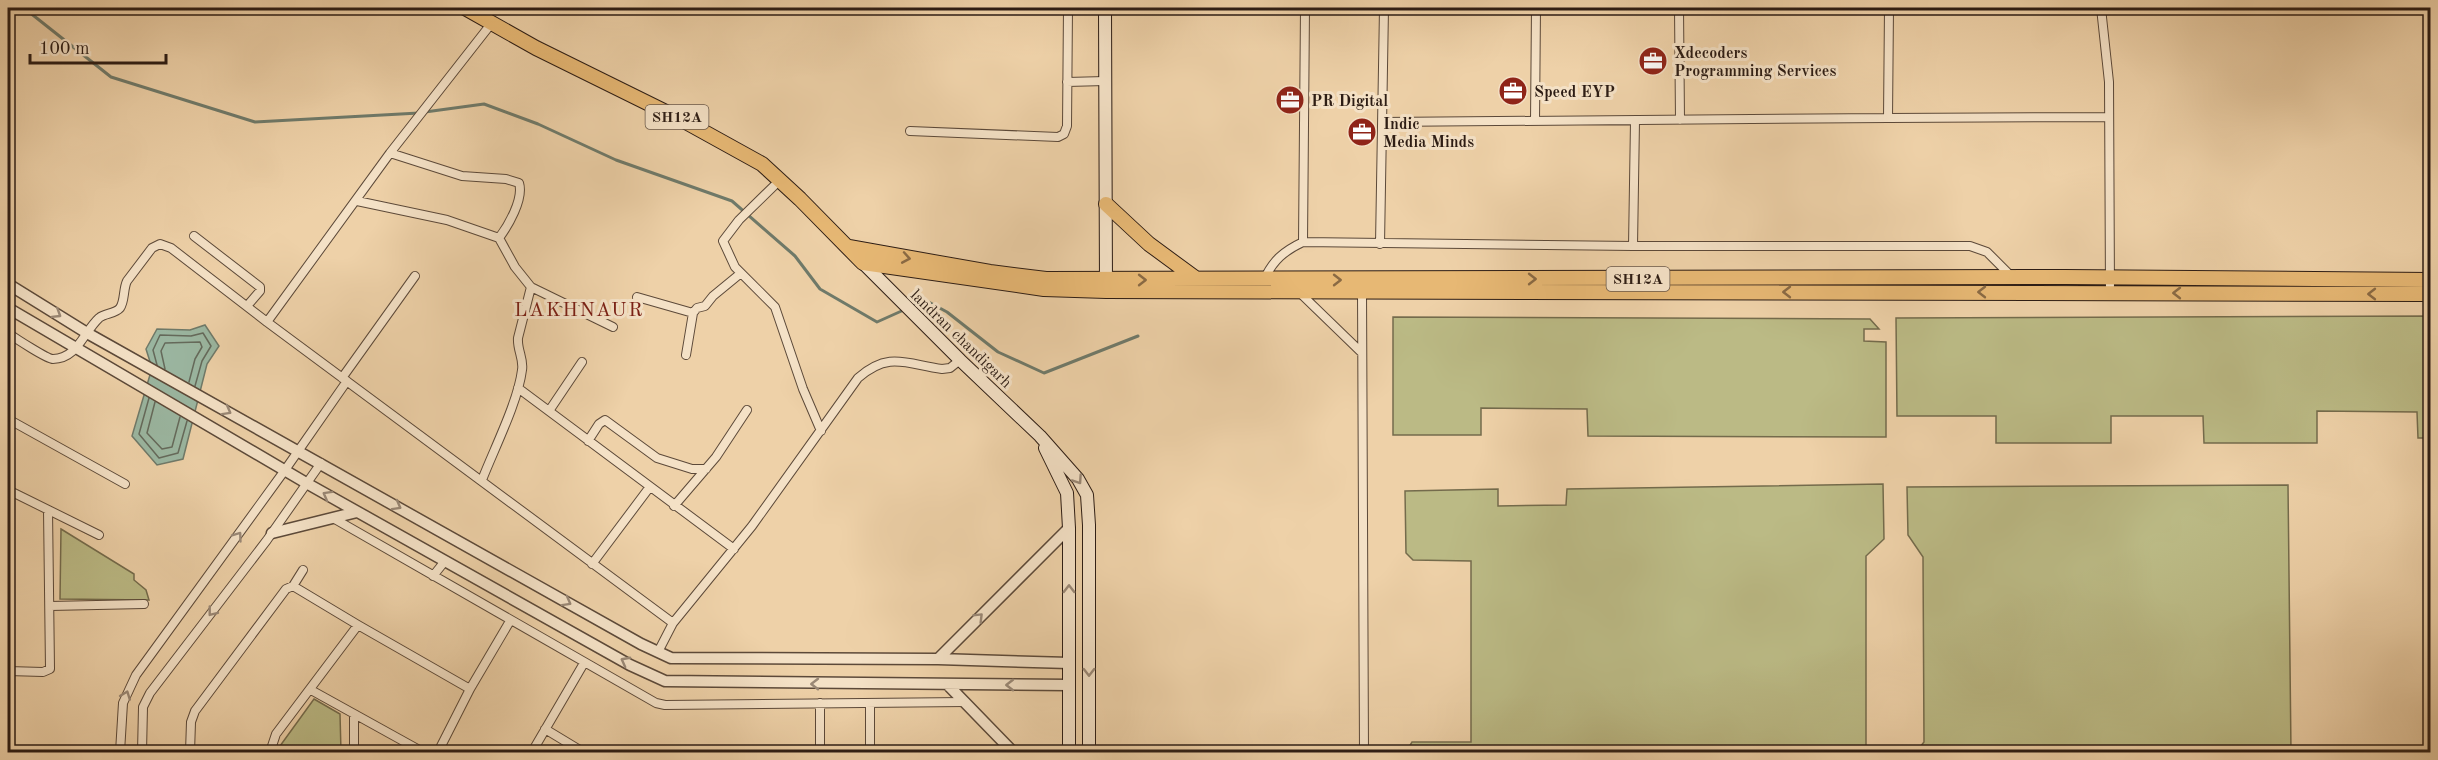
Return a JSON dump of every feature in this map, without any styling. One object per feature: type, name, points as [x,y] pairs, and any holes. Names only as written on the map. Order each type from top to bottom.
[{"type":"main road","name":"SH12A","points":[[465,8],[491,24],[737,148],[762,164],[863,263],[1044,290],[1198,280],[1264,280],[1361,286],[2430,294]]},
{"type":"main road","points":[[1105,8],[1106,286]]},
{"type":"main road","points":[[1106,204],[1149,244],[1198,280]]},
{"type":"main road","name":"SH12A","points":[[849,247],[990,272],[1106,286],[1299,292],[1361,286],[2012,277],[2430,280]]},
{"type":"main road","name":"landran chandigarh","points":[[863,263],[1040,436],[1078,479],[1087,495],[1089,753]]},
{"type":"main road","points":[[1040,436],[1067,493],[1069,753]]},
{"type":"street","points":[[910,131],[1061,136],[1067,126],[1068,8]]},
{"type":"street","points":[[1304,242],[1305,8]]},
{"type":"street","points":[[1380,244],[1384,8]]},
{"type":"street","points":[[1535,121],[1536,8]]},
{"type":"street","points":[[1679,8],[1680,120]]},
{"type":"street","points":[[1888,118],[1889,8]]},
{"type":"street","points":[[2101,8],[2109,82],[2110,292]]},
{"type":"street","points":[[267,322],[390,153],[491,24]]},
{"type":"street","points":[[1067,82],[1105,81]]},
{"type":"street","points":[[1382,122],[2109,117]]},
{"type":"street","points":[[1634,246],[1635,121]]},
{"type":"street","points":[[390,153],[462,177],[506,179],[519,183],[521,188],[515,208],[499,238]]},
{"type":"street","points":[[780,180],[744,215],[724,237],[723,242],[735,267],[775,307],[803,389],[821,431]]},
{"type":"street","points":[[357,201],[447,220],[499,238],[519,273],[531,288],[613,327]]},
{"type":"street","points":[[194,236],[260,287],[260,291],[247,306]]},
{"type":"street","points":[[1264,280],[1277,258],[1287,249],[1304,242],[1634,246],[1971,246],[1987,252],[2012,277]]},
{"type":"street","points":[[8,333],[52,359],[66,357],[76,350],[100,318],[118,310],[127,281],[152,248],[160,244],[171,248],[267,322],[673,623]]},
{"type":"street","points":[[686,355],[693,313],[697,308],[705,306],[713,296],[741,273]]},
{"type":"street","points":[[120,753],[122,710],[128,689],[285,471],[344,379],[415,276]]},
{"type":"street","points":[[8,284],[87,333],[671,658],[699,660],[938,659],[1069,663]]},
{"type":"street","points":[[1361,286],[1364,753]]},
{"type":"street","points":[[482,480],[518,388],[523,363],[518,338],[531,288]]},
{"type":"street","points":[[1299,292],[1362,353]]},
{"type":"street","points":[[638,297],[693,313]]},
{"type":"street","points":[[8,308],[76,350],[357,512],[630,664],[665,681],[1069,685]]},
{"type":"street","points":[[658,652],[673,623],[734,549],[858,378],[879,364],[893,360],[942,369],[950,368],[960,360]]},
{"type":"street","points":[[549,411],[582,362]]},
{"type":"street","points":[[518,388],[649,488],[734,549]]},
{"type":"street","points":[[674,506],[706,469],[747,410]]},
{"type":"street","points":[[8,419],[125,484]]},
{"type":"street","points":[[588,441],[599,424],[605,420],[657,458],[692,470],[706,469]]},
{"type":"street","points":[[142,753],[143,707],[150,693],[321,464]]},
{"type":"street","points":[[592,564],[649,488]]},
{"type":"street","points":[[8,490],[99,536]]},
{"type":"street","points":[[8,671],[43,672],[50,669],[48,510]]},
{"type":"street","points":[[272,532],[357,512]]},
{"type":"street","points":[[333,519],[650,700],[665,705],[965,702]]},
{"type":"street","points":[[938,659],[1069,528]]},
{"type":"street","points":[[433,576],[445,561]]},
{"type":"street","points":[[190,753],[191,722],[195,711],[286,589],[293,585],[303,570]]},
{"type":"street","points":[[293,585],[358,626],[470,689]]},
{"type":"street","points":[[50,606],[144,604]]},
{"type":"street","points":[[438,753],[470,689],[510,621]]},
{"type":"street","points":[[270,753],[276,734],[358,626]]},
{"type":"street","points":[[532,753],[584,663]]},
{"type":"street","points":[[948,685],[1013,753]]},
{"type":"street","points":[[311,690],[423,753]]},
{"type":"street","points":[[820,703],[820,753]]},
{"type":"street","points":[[870,703],[870,753]]},
{"type":"street","points":[[354,714],[354,753]]},
{"type":"street","points":[[545,729],[583,753]]},
{"type":"street","points":[[8,752],[114,753]]},
{"type":"shaded area","points":[[2430,316],[2430,438],[2418,438],[2417,412],[2317,411],[2317,443],[2204,443],[2203,416],[2111,416],[2111,443],[1996,443],[1996,416],[1897,416],[1896,318]]},
{"type":"shaded area","points":[[1393,317],[1870,319],[1879,329],[1864,329],[1864,341],[1886,342],[1886,437],[1588,436],[1587,409],[1481,408],[1481,435],[1393,435]]},
{"type":"shaded area","points":[[1883,484],[1884,539],[1866,556],[1866,752],[1406,752],[1412,742],[1471,742],[1471,561],[1413,560],[1406,553],[1405,491],[1498,489],[1498,506],[1566,505],[1567,489]]},
{"type":"shaded area","points":[[2288,485],[2291,752],[1916,752],[1924,742],[1923,557],[1908,535],[1907,487]]},
{"type":"shaded area","points":[[61,529],[134,574],[134,580],[146,590],[149,600],[60,599]]},
{"type":"shaded area","points":[[314,699],[340,714],[341,752],[280,752],[280,746]]},
{"type":"water","points":[[205,325],[219,346],[207,364],[183,459],[157,465],[132,436],[152,368],[146,349],[157,329],[190,330]]},
{"type":"waterway","points":[[24,8],[111,77],[255,122],[419,113]]},
{"type":"waterway","points":[[425,112],[484,104],[538,124],[616,160],[732,201],[795,256],[820,289],[877,322],[906,309]]},
{"type":"waterway","points":[[912,306],[925,300],[947,312],[998,352],[1044,373],[1138,336]]},
{"type":"place","name":"Xdecoders Programming Services","points":[[1653,61]]},
{"type":"place","name":"Speed EYP","points":[[1513,91]]},
{"type":"place","name":"PR Digital","points":[[1290,100]]},
{"type":"place","name":"Indic Media Minds","points":[[1362,132]]},
{"type":"district","name":"LAKHNAUR","points":[[579,309]]}]
